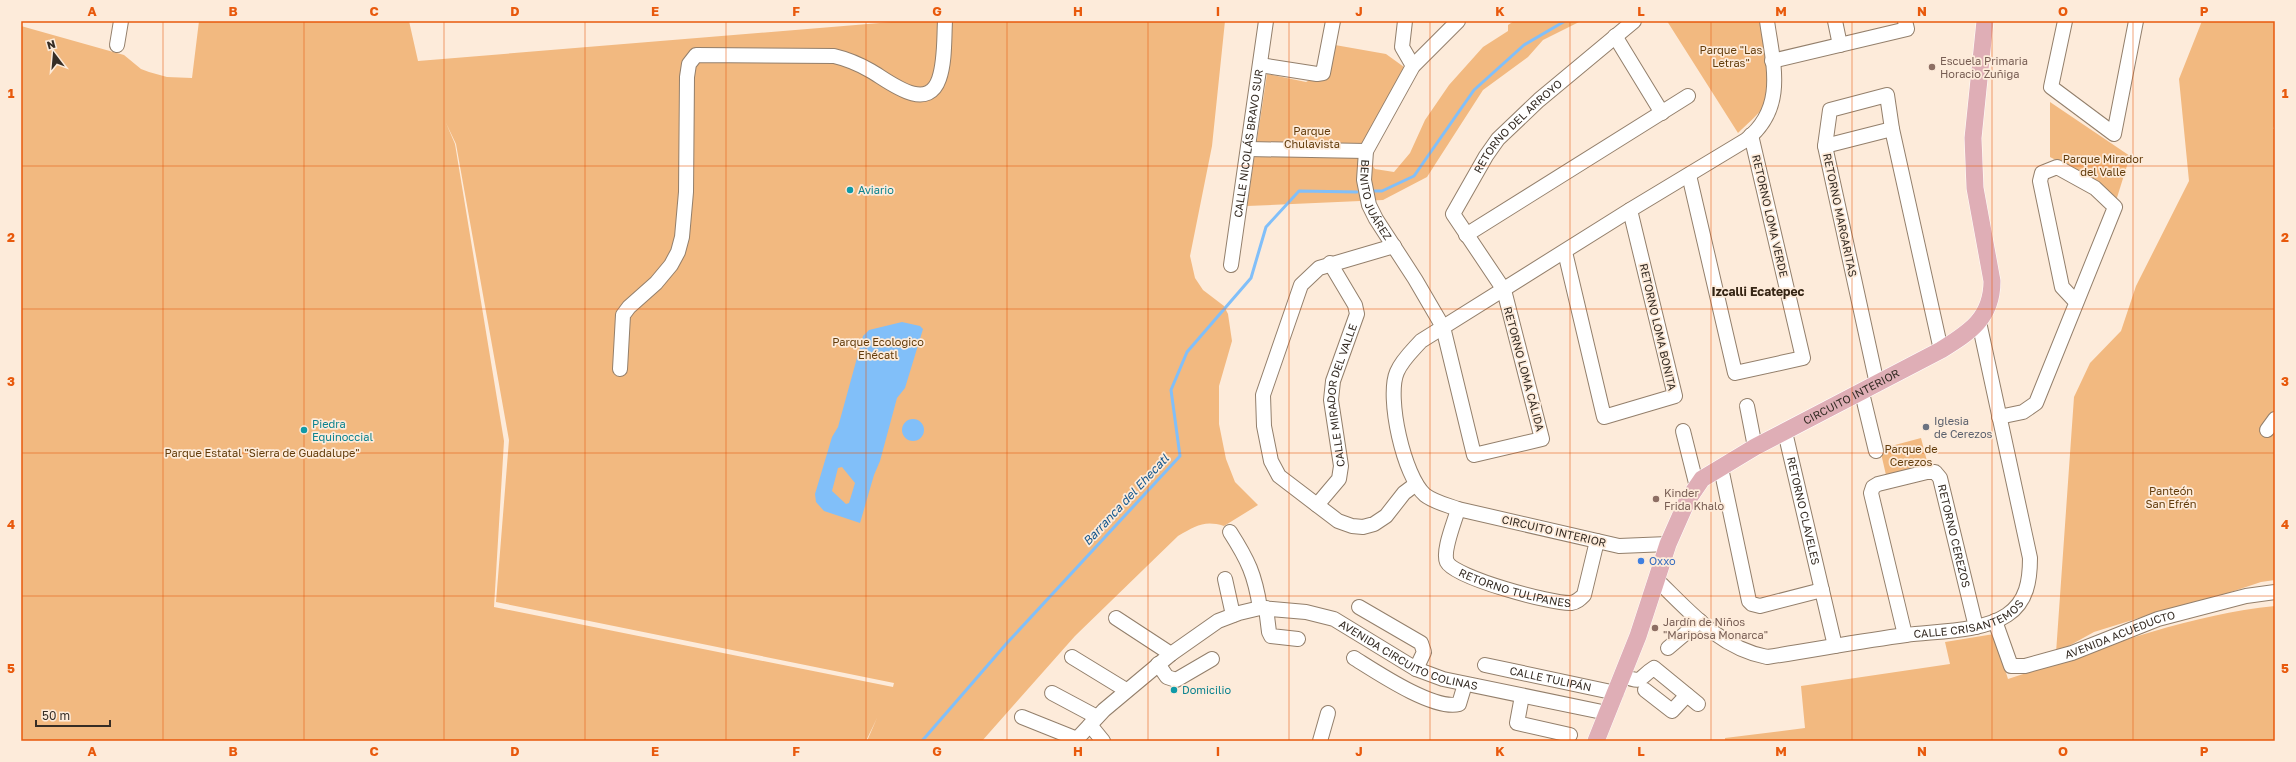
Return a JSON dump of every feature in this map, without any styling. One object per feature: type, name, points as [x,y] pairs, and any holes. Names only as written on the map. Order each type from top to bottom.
[{"type":"main road","name":"CIRCUITO INTERIOR","points":[[1668,544],[1687,501],[1702,479],[1755,447],[1862,393],[1941,350],[1962,337],[1979,322],[1988,308],[1992,295],[1992,281],[1975,188],[1973,138],[1985,21]]},
{"type":"main road","points":[[1596,741],[1623,676],[1657,580],[1668,544]]},
{"type":"street","points":[[117,45],[121,21]]},
{"type":"street","points":[[620,369],[623,315],[629,307],[656,283],[678,252],[682,237],[686,192],[687,77],[689,64],[696,55],[834,56],[851,60],[872,71],[897,89],[920,94],[932,89],[939,81],[945,21]]},
{"type":"street","name":"CALLE NICOLÁS BRAVO SUR","points":[[1231,265],[1266,21]]},
{"type":"street","points":[[1260,65],[1317,74],[1324,73],[1332,21]]},
{"type":"street","points":[[1406,21],[1402,48],[1413,66]]},
{"type":"street","points":[[1248,149],[1366,151],[1413,66],[1458,21]]},
{"type":"street","name":"RETORNO DEL ARROYO","points":[[1504,290],[1453,214],[1486,156],[1498,139],[1518,119],[1634,21]]},
{"type":"street","name":"CIRCUITO INTERIOR","points":[[1668,544],[1620,546],[1458,509],[1425,495],[1416,484],[1404,452],[1393,386],[1396,373],[1405,358],[1421,341],[1751,136],[1760,127],[1774,96],[1775,78],[1766,21]]},
{"type":"street","points":[[1835,21],[1840,45]]},
{"type":"street","points":[[1772,61],[1907,29],[1905,21]]},
{"type":"street","points":[[2065,21],[2051,87],[2114,134],[2136,21]]},
{"type":"street","points":[[1615,36],[1662,113]]},
{"type":"street","points":[[1825,146],[1830,110],[1887,95],[1892,129],[1941,350]]},
{"type":"street","points":[[1466,235],[1688,96]]},
{"type":"street","name":"RETORNO MARGARITAS","points":[[1877,384],[1825,146],[1892,129]]},
{"type":"street","name":"RETORNO LOMA VERDE","points":[[1690,175],[1735,373],[1803,358],[1751,136]]},
{"type":"street","name":"BENITO JUÁREZ","points":[[1366,151],[1364,180],[1369,205],[1442,327]]},
{"type":"street","points":[[1999,417],[2022,412],[2036,403],[2115,207],[2095,188],[2057,167],[2042,173],[2040,181],[2062,287],[2076,302]]},
{"type":"street","name":"RETORNO LOMA BONITA","points":[[1565,252],[1604,416],[1674,396],[1630,210]]},
{"type":"street","points":[[1394,246],[1330,263],[1319,268],[1301,285],[1263,395],[1264,426],[1271,461],[1279,476],[1338,521],[1352,526],[1362,527],[1374,524],[1386,516],[1404,493],[1416,484]]},
{"type":"street","name":"CALLE MIRADOR DEL VALLE","points":[[1317,505],[1339,479],[1341,466],[1331,400],[1335,374],[1357,314],[1355,305],[1330,263]]},
{"type":"street","name":"RETORNO LOMA CÁLIDA","points":[[1442,327],[1474,455],[1542,439],[1504,290]]},
{"type":"street","name":"CALLE CRISANTEMOS","points":[[1657,580],[1700,621],[1731,645],[1749,653],[1767,657],[1905,635],[1976,627],[1996,622],[2008,615],[2019,604],[2028,588],[2030,558],[1979,322]]},
{"type":"street","points":[[1862,393],[1876,451]]},
{"type":"street","points":[[1747,406],[1755,447]]},
{"type":"street","points":[[1683,431],[1697,487]]},
{"type":"street","name":"RETORNO CLAVELES","points":[[1785,432],[1835,646]]},
{"type":"street","points":[[1721,468],[1749,601],[1752,604],[1760,606],[1822,590]]},
{"type":"street","name":"RETORNO CEREZOS","points":[[1905,635],[1871,493],[1873,486],[1878,484],[1927,472],[1935,472],[1940,478],[1976,627]]},
{"type":"street","name":"RETORNO TULIPANES","points":[[1458,509],[1445,554],[1448,563],[1462,574],[1492,585],[1567,603],[1580,600],[1584,595],[1597,540]]},
{"type":"street","points":[[1230,532],[1246,557],[1256,580],[1271,636],[1298,639]]},
{"type":"street","points":[[1225,579],[1233,615]]},
{"type":"street","name":"AVENIDA ACUEDUCTO","points":[[1996,622],[2011,666],[2025,666],[2072,653],[2158,619],[2246,596],[2275,592]]},
{"type":"street","points":[[1359,607],[1420,643],[1424,652],[1416,669]]},
{"type":"street","name":"AVENIDA CIRCUITO COLINAS","points":[[1076,740],[1093,721],[1126,690],[1171,654],[1218,621],[1233,615],[1263,608],[1306,612],[1334,620],[1416,669],[1443,679],[1607,713]]},
{"type":"street","points":[[1116,618],[1171,654]]},
{"type":"street","points":[[1668,648],[1700,621]]},
{"type":"street","points":[[1072,657],[1126,690]]},
{"type":"street","points":[[1354,658],[1406,689],[1445,704],[1459,704],[1465,684]]},
{"type":"street","points":[[1158,664],[1167,676],[1176,680],[1212,659]]},
{"type":"street","name":"CALLE TULIPÁN","points":[[1484,665],[1616,693]]},
{"type":"street","points":[[1623,676],[1636,681],[1642,679],[1654,668],[1693,700],[1672,711],[1645,690]]},
{"type":"street","points":[[1052,693],[1093,721],[1103,741]]},
{"type":"street","points":[[1522,696],[1517,723],[1570,735]]},
{"type":"street","points":[[1320,741],[1328,713]]},
{"type":"street","points":[[1022,717],[1076,740]]},
{"type":"green space","points":[[199,21],[409,21],[418,61],[904,21],[1225,21],[1212,146],[1190,256],[1195,278],[1203,290],[1224,306],[1228,314],[1232,341],[1219,386],[1219,424],[1226,459],[1235,482],[1258,505],[1224,526],[1217,524],[1200,525],[1178,536],[1075,636],[982,741],[867,741],[877,718],[866,741],[21,741],[21,26],[124,55],[141,69],[149,72],[167,77],[192,78]],"holes":[[[446,123],[456,144],[509,440],[496,602],[894,683],[893,687],[494,607],[504,441],[455,144]]]},
{"type":"green space","name":"Parque Chulavista","points":[[1514,21],[1581,21],[1543,40],[1528,57],[1483,90],[1427,177],[1383,200],[1247,206],[1267,74],[1306,82],[1329,70],[1335,45],[1386,54],[1404,67],[1363,152],[1375,169],[1394,172],[1410,153],[1425,120],[1449,85],[1483,47],[1508,31],[1508,25]]},
{"type":"green space","name":"Parque \"Las Letras\"","points":[[1667,21],[1759,21],[1768,68],[1770,86],[1769,95],[1761,110],[1738,133]]},
{"type":"green space","name":"Panteón San Efrén","points":[[2202,21],[2275,21],[2275,123],[2273,129],[2275,129],[2275,580],[2261,582],[2204,601],[2139,618],[2094,632],[2056,653],[2074,397],[2090,363],[2121,331],[2136,286],[2189,181],[2179,79]]},
{"type":"green space","name":"Parque Mirador del Valle","points":[[2050,102],[2130,156],[2115,204],[2069,167],[2050,157]]},
{"type":"green space","name":"Parque de Cerezos","points":[[1921,438],[1928,465],[1886,475],[1880,449]]},
{"type":"green space","points":[[2275,606],[2275,741],[1725,741],[1725,738],[1805,728],[1801,686],[1950,664],[1945,642],[1994,634],[2008,679],[2140,635],[2207,617]]},
{"type":"water","points":[[902,322],[920,326],[923,329],[905,388],[897,398],[880,461],[874,475],[860,523],[824,511],[816,502],[815,494],[832,437],[838,427],[863,336],[869,330]],"holes":[[[842,467],[855,483],[849,503],[846,504],[832,491],[838,468]]]},
{"type":"water","points":[[913,419],[921,422],[924,430],[921,438],[913,441],[905,438],[902,430],[905,422]]},
{"type":"waterway","name":"Barranca del Ehecatl","points":[[1374,191],[1382,191],[1414,176],[1474,90],[1524,45],[1565,21]]},
{"type":"waterway","name":"Barranca del Ehecatl","points":[[922,741],[1007,643],[1180,456],[1171,390],[1187,352],[1251,278],[1266,227],[1299,191],[1357,192]]},
{"type":"place","name":"Escuela Primaria Horacio Zuñiga","points":[[1932,67]]},
{"type":"place","name":"Aviario","points":[[850,190]]},
{"type":"place","name":"Iglesia de Cerezos","points":[[1926,427]]},
{"type":"place","name":"Piedra Equinoccial","points":[[304,430]]},
{"type":"place","name":"Kinder Frida Khalo","points":[[1656,499]]},
{"type":"place","name":"Oxxo","points":[[1641,561]]},
{"type":"place","name":"Jardín de Niños \"Mariposa Monarca\"","points":[[1655,628]]},
{"type":"place","name":"Domicilio","points":[[1174,690]]},
{"type":"district","name":"Izcalli Ecatepec","points":[[1758,292]]},
{"type":"park label","name":"Parque Ecologico Ehécatl","points":[[878,348]]},
{"type":"park label","name":"Parque Estatal \"Sierra de Guadalupe\"","points":[[262,453]]}]
